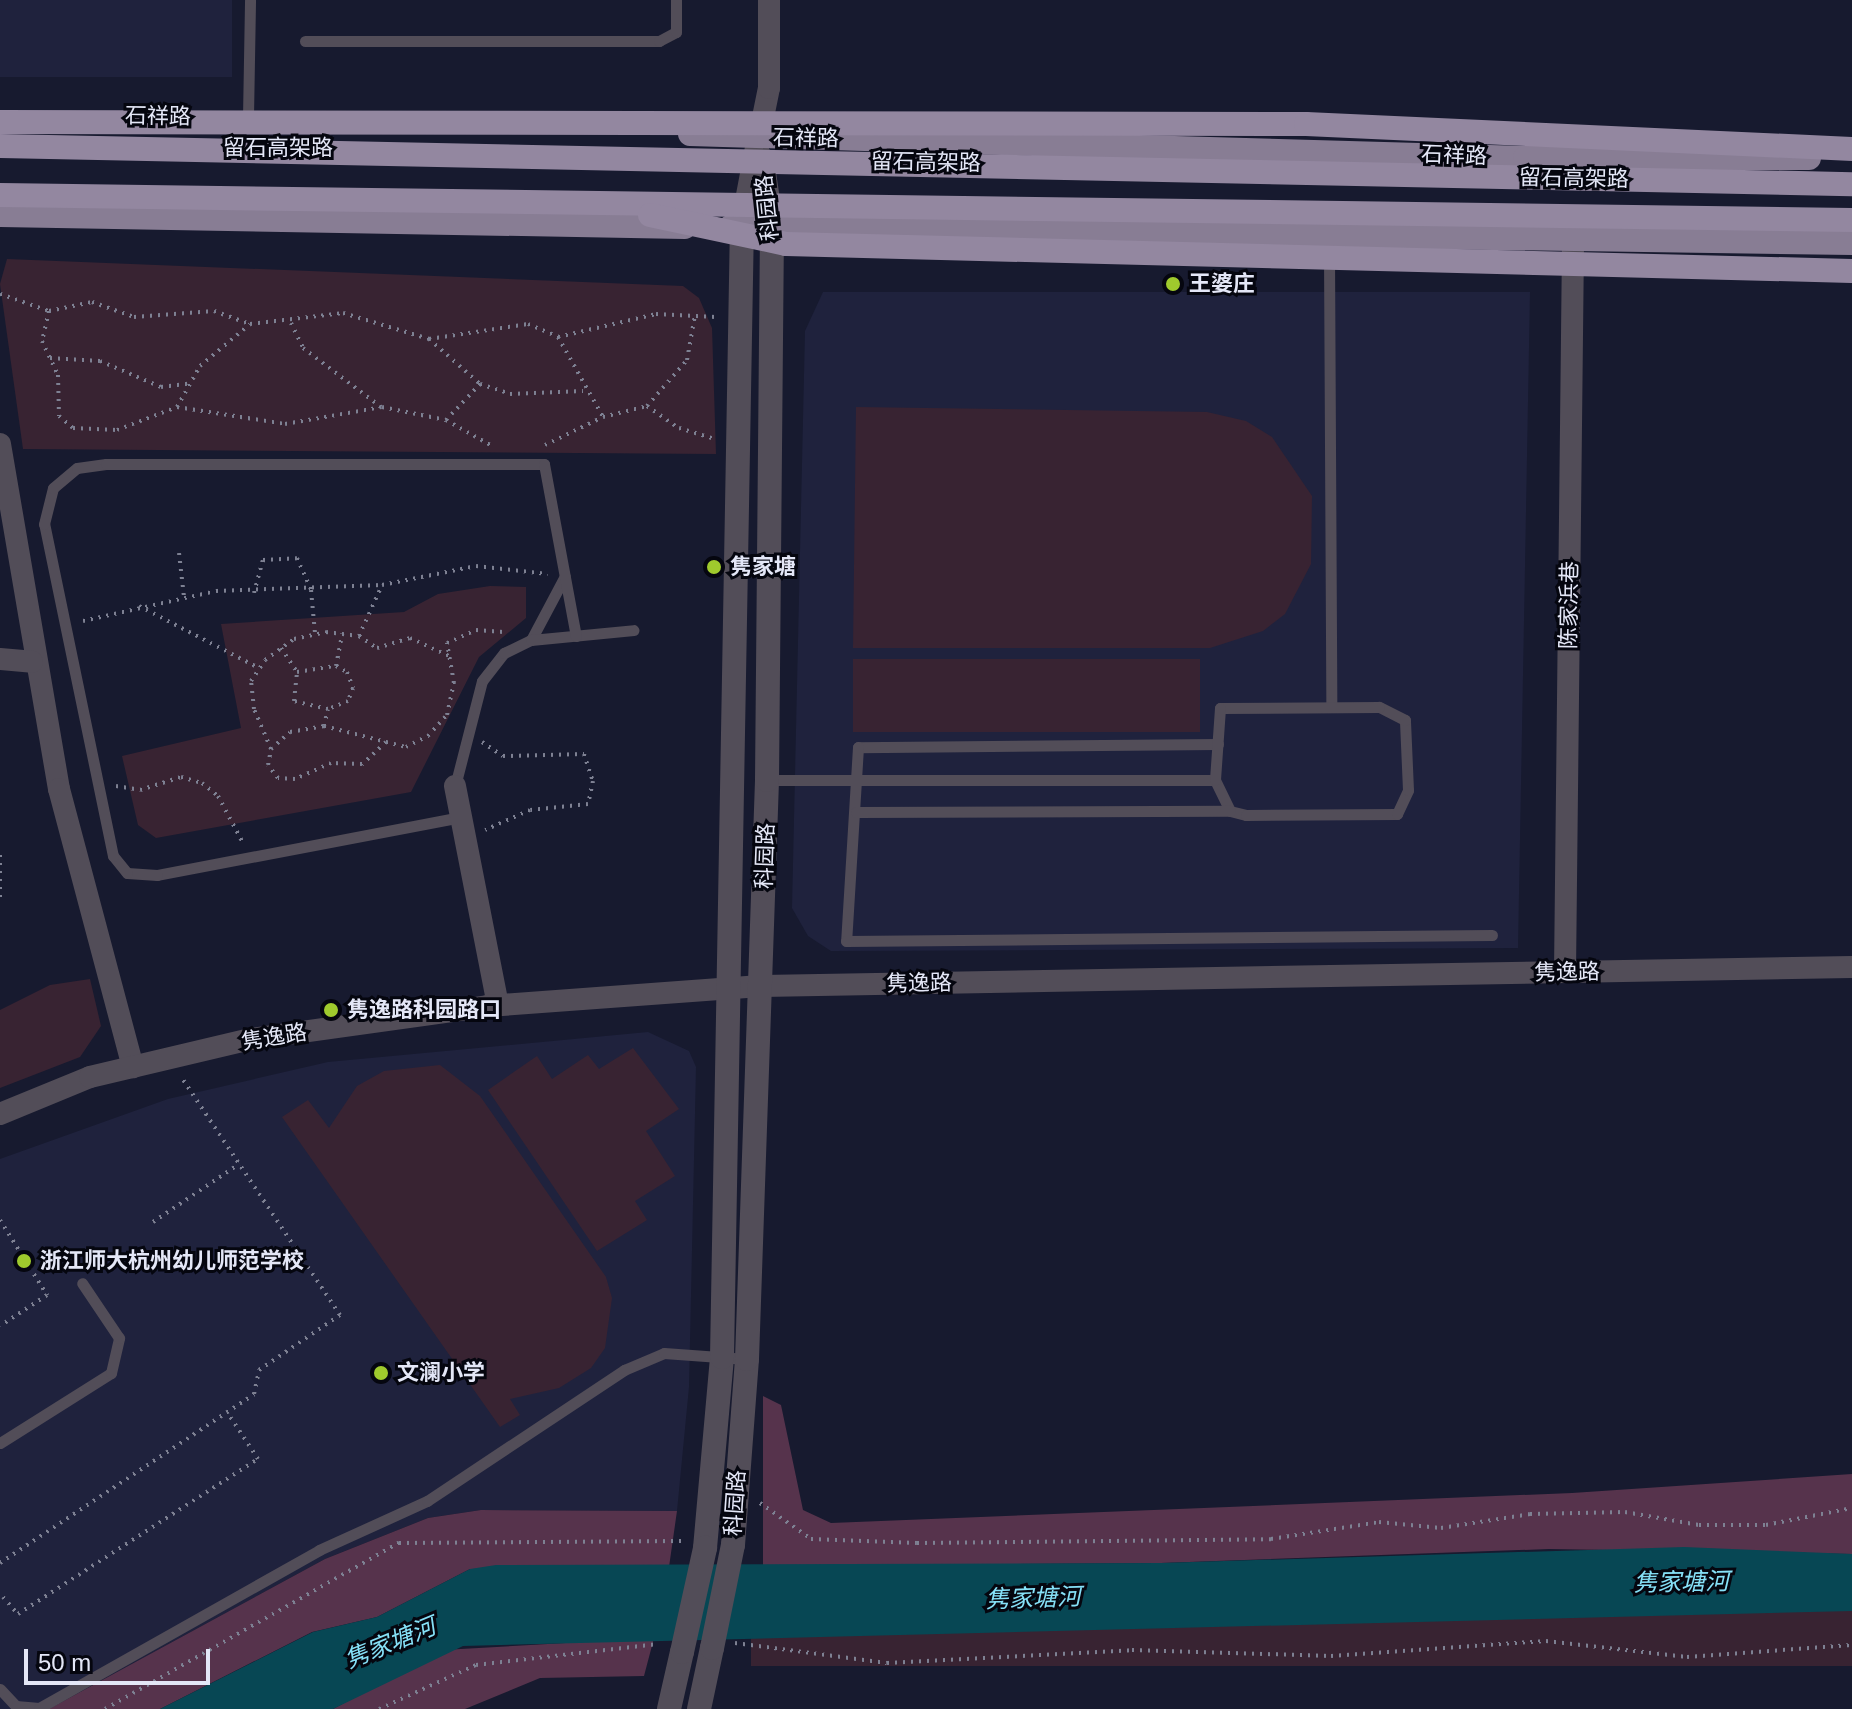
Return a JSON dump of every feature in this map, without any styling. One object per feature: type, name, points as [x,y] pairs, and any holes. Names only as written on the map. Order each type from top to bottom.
[{"type":"highway","points":[[0,122],[1306,124],[1852,149]]},
{"type":"highway","name":"留石高架路","points":[[0,146],[1852,184]]},
{"type":"highway","name":"留石高架路","points":[[0,195],[1852,220]]},
{"type":"highway","points":[[596,204],[786,244],[1852,271]]},
{"type":"main road","name":"石祥路","points":[[0,113],[248,117],[759,137],[1525,158],[1852,157]]},
{"type":"main road","points":[[0,215],[519,230],[772,227],[1852,243]]},
{"type":"street","name":"科园路","points":[[669,1709],[672,1648],[706,1544],[722,1357],[741,439],[742,227],[769,88],[769,0]]},
{"type":"street","name":"科园路","points":[[699,1709],[718,1646],[733,1545],[747,1359],[767,780],[772,227],[759,137]]},
{"type":"street","name":"陈家浜巷","points":[[1565,972],[1573,238]]},
{"type":"street","points":[[0,444],[32,662],[133,1067]]},
{"type":"street","points":[[0,659],[32,662]]},
{"type":"street","points":[[455,786],[498,1005]]},
{"type":"street","name":"隽逸路","points":[[0,1114],[133,1067],[251,1039],[498,1005],[760,986],[1852,967]]},
{"type":"lane","points":[[248,117],[250,0]]},
{"type":"lane","points":[[305,41],[659,41],[676,32],[676,0]]},
{"type":"lane","points":[[1329,234],[1331,705]]},
{"type":"lane","points":[[461,817],[157,875],[127,873],[113,856],[44,524],[53,488],[77,468],[106,464],[544,464],[576,636]]},
{"type":"lane","points":[[455,786],[482,681],[525,642],[565,576]]},
{"type":"lane","points":[[525,642],[634,630]]},
{"type":"lane","points":[[856,812],[1397,814],[1408,790],[1405,720],[1379,707],[1220,708],[1215,780],[1230,811]]},
{"type":"lane","points":[[1218,744],[858,747],[846,941],[1492,935]]},
{"type":"lane","points":[[767,780],[858,784],[1215,780]]},
{"type":"lane","points":[[0,1443],[111,1373],[119,1338],[82,1283]]},
{"type":"lane","points":[[0,1689],[16,1706],[39,1708],[319,1550],[427,1501],[624,1370],[664,1353],[747,1359]]},
{"type":"path","points":[[0,294],[49,311],[92,302],[134,317],[214,311],[250,324],[291,323],[343,313],[429,339],[480,384],[522,394],[583,391]]},
{"type":"path","points":[[49,311],[42,341],[58,375],[59,416],[73,428],[117,430],[177,407],[285,424],[382,407],[446,420],[505,447]]},
{"type":"path","points":[[429,339],[498,325],[528,324],[558,337],[656,314],[740,320]]},
{"type":"path","points":[[539,446],[603,417],[647,406],[687,360],[695,315]]},
{"type":"path","points":[[291,323],[303,348],[382,407]]},
{"type":"path","points":[[177,407],[200,366],[250,324]]},
{"type":"path","points":[[558,337],[583,391],[603,417]]},
{"type":"path","points":[[50,358],[100,361],[161,387],[192,383]]},
{"type":"path","points":[[446,420],[480,384]]},
{"type":"path","points":[[647,406],[706,439],[741,439]]},
{"type":"path","points":[[179,553],[184,597]]},
{"type":"path","points":[[254,593],[263,560],[297,558],[311,590],[315,634]]},
{"type":"path","points":[[65,627],[136,605],[184,597],[382,585],[476,566],[565,576]]},
{"type":"path","points":[[359,636],[382,585]]},
{"type":"path","points":[[136,605],[259,668]]},
{"type":"path","points":[[271,749],[290,732],[324,726],[406,747],[447,715],[450,656],[447,643],[476,630],[504,629],[525,642]]},
{"type":"path","points":[[386,742],[362,764],[331,763],[295,779],[278,778],[268,765],[271,749],[254,709],[251,681],[259,668],[281,648],[315,634],[359,636],[377,648],[410,638],[450,656]]},
{"type":"path","points":[[281,648],[297,672],[294,701],[328,709],[348,701],[353,688],[336,666],[342,634]]},
{"type":"path","points":[[297,672],[336,666]]},
{"type":"path","points":[[324,726],[328,709]]},
{"type":"path","points":[[466,841],[530,810],[588,804],[593,781],[584,754],[503,756],[467,731]]},
{"type":"path","points":[[98,783],[140,790],[181,777],[202,783],[218,796],[251,857]]},
{"type":"path","points":[[0,855],[0,897]]},
{"type":"path","points":[[0,1563],[254,1394],[259,1370],[340,1315],[169,1058]]},
{"type":"path","points":[[153,1222],[239,1164]]},
{"type":"path","points":[[0,1220],[47,1295],[0,1326]]},
{"type":"path","points":[[1,1597],[18,1614],[258,1459],[227,1412]]},
{"type":"path","points":[[737,1491],[789,1517],[811,1539],[917,1543],[1271,1539],[1379,1522],[1441,1528],[1530,1514],[1625,1512],[1699,1525],[1766,1525],[1852,1508]]},
{"type":"path","points":[[105,1709],[399,1543],[706,1544]]},
{"type":"path","points":[[718,1646],[887,1663],[1132,1650],[1331,1656],[1531,1641],[1687,1657],[1852,1645]]},
{"type":"path","points":[[379,1709],[476,1665],[672,1648]]},
{"type":"shaded area","points":[[0,0],[232,0],[232,77],[0,77]]},
{"type":"shaded area","points":[[7,259],[683,286],[699,298],[712,328],[716,454],[23,449],[0,284]]},
{"type":"shaded area","points":[[823,292],[1530,292],[1518,948],[831,951],[808,936],[792,908],[805,331]]},
{"type":"shaded area","points":[[856,407],[1207,412],[1246,421],[1272,437],[1312,496],[1311,564],[1285,614],[1263,631],[1210,648],[853,648]]},
{"type":"shaded area","points":[[490,586],[526,587],[526,618],[479,657],[411,792],[156,838],[138,825],[122,756],[241,728],[221,624],[404,612],[438,594]]},
{"type":"shaded area","points":[[853,659],[1200,659],[1200,732],[853,732]]},
{"type":"shaded area","points":[[90,979],[101,1026],[80,1057],[0,1088],[0,1010],[50,985]]},
{"type":"shaded area","name":"文澜小学","points":[[648,1032],[689,1051],[696,1067],[689,1387],[677,1511],[481,1510],[428,1518],[325,1559],[49,1709],[0,1709],[0,1159],[168,1099],[328,1062]]},
{"type":"shaded area","points":[[633,1048],[679,1109],[646,1131],[675,1176],[635,1201],[647,1220],[597,1251],[488,1090],[537,1056],[552,1079],[588,1055],[599,1069]]},
{"type":"shaded area","points":[[440,1065],[480,1096],[606,1277],[612,1298],[605,1348],[591,1368],[559,1388],[510,1399],[520,1415],[500,1427],[282,1117],[308,1100],[329,1128],[357,1086],[384,1071]]},
{"type":"shaded area","points":[[763,1396],[781,1405],[803,1510],[831,1523],[1572,1493],[1852,1474],[1852,1554],[1549,1549],[1161,1563],[763,1566]]},
{"type":"shaded area","points":[[481,1510],[677,1511],[669,1567],[470,1569],[377,1617],[312,1632],[160,1709],[49,1709],[325,1559],[428,1518]]},
{"type":"shaded area","points":[[751,1611],[1852,1611],[1852,1666],[751,1666]]},
{"type":"shaded area","points":[[654,1638],[644,1676],[540,1678],[465,1709],[333,1709],[443,1650]]},
{"type":"water","name":"隽家塘河","points":[[1684,1547],[1852,1554],[1852,1611],[463,1646],[333,1709],[160,1709],[313,1632],[377,1617],[470,1569],[496,1565],[1161,1563]]},
{"type":"place","name":"王婆庄","points":[[1173,284]]},
{"type":"place","name":"隽家塘","points":[[714,567]]},
{"type":"place","name":"隽逸路科园路口","points":[[331,1010]]},
{"type":"place","name":"浙江师大杭州幼儿师范学校","points":[[24,1261]]},
{"type":"place","name":"文澜小学","points":[[381,1373]]}]
